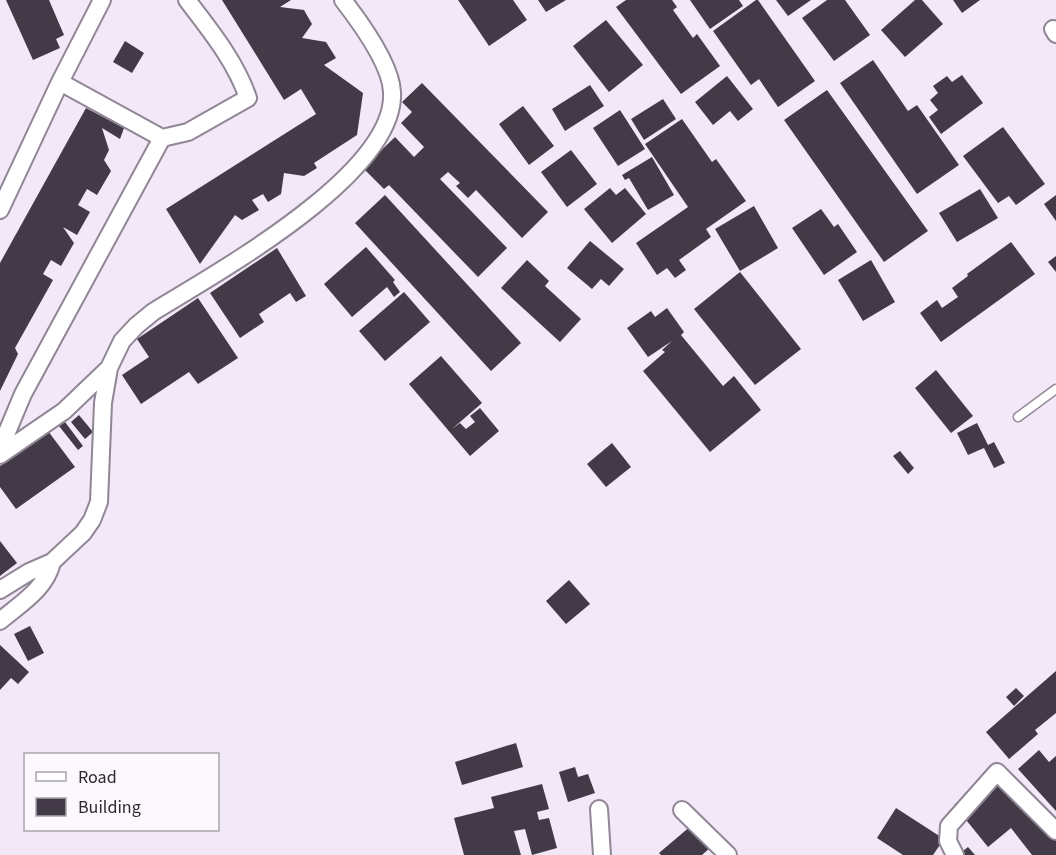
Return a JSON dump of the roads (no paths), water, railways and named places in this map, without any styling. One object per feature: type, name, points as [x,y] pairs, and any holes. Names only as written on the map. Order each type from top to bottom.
[{"type":"street","points":[[0,210],[60,82],[102,0]]},
{"type":"street","points":[[60,82],[162,138],[188,132],[248,98],[244,85],[210,30],[187,0]]},
{"type":"street","points":[[0,590],[29,572],[52,562],[83,533],[92,519],[99,502],[103,403],[109,368],[122,341],[153,312],[271,240],[341,181],[375,143],[391,108],[392,91],[383,64],[371,41],[343,0]]},
{"type":"street","points":[[0,449],[23,394],[162,138]]},
{"type":"street","points":[[0,455],[64,411],[109,368]]},
{"type":"street","points":[[0,621],[42,585],[49,575],[52,562]]},
{"type":"street","points":[[955,855],[948,841],[949,826],[997,772],[1056,831]]},
{"type":"street","points":[[598,809],[602,855]]},
{"type":"street","points":[[682,810],[728,855]]},
{"type":"lane","points":[[1018,417],[1056,389]]}]
